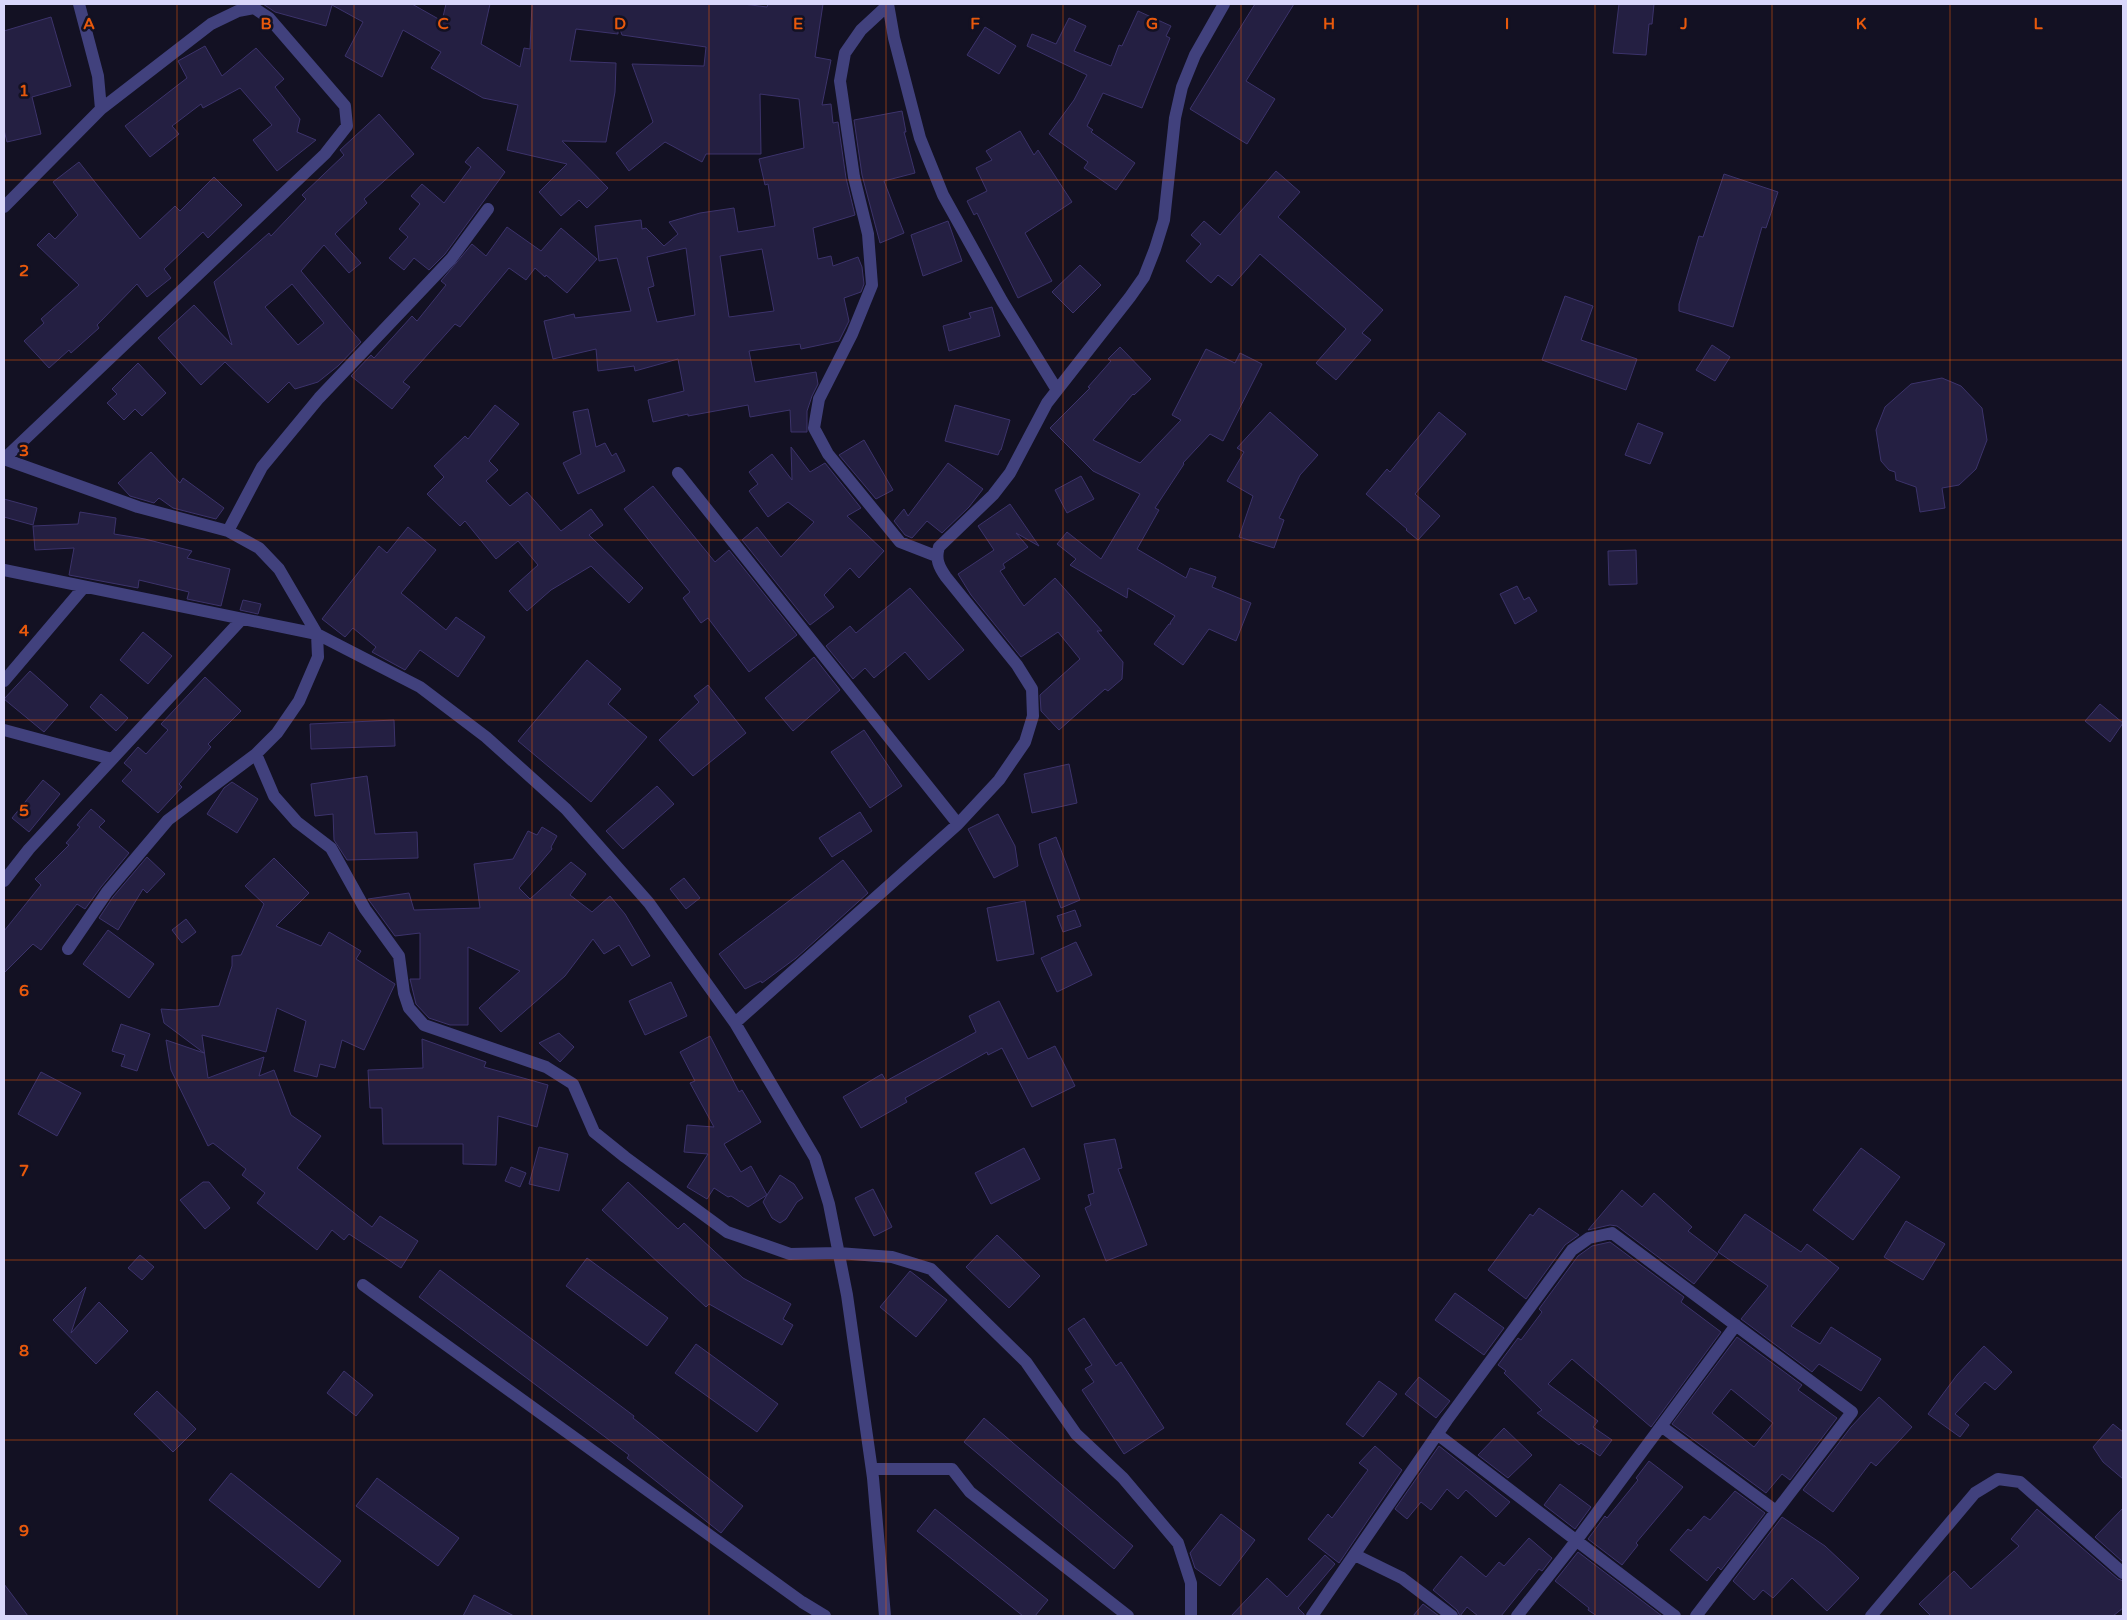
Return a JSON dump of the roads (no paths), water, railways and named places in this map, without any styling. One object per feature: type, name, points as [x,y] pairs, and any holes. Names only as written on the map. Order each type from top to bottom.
[{"type":"street","points":[[79,4],[98,76],[101,109]]},
{"type":"street","points":[[888,4],[894,38],[920,138],[943,196],[1002,301],[1057,390]]},
{"type":"street","points":[[888,4],[861,30],[845,53],[840,81],[854,177],[868,234],[872,285],[852,334],[819,399],[814,428],[828,454],[900,542],[936,556]]},
{"type":"street","points":[[736,1023],[958,824],[999,780],[1024,742],[1033,716],[1032,689],[1017,665],[946,577],[939,567],[936,556],[939,548],[993,495],[1010,473],[1047,403],[1144,277],[1164,220],[1175,118],[1182,87],[1195,55],[1224,4]]},
{"type":"street","points":[[4,206],[101,109],[212,24],[238,12],[254,8],[269,18],[346,106],[347,126],[325,154],[4,459],[138,507],[228,532],[259,548],[279,569],[317,634],[318,657],[299,701],[277,733],[256,754],[168,820],[107,892],[68,949]]},
{"type":"street","points":[[228,532],[262,467],[319,398],[451,258],[488,210]]},
{"type":"street","points":[[678,473],[958,824]]},
{"type":"street","points":[[4,570],[317,634],[420,687],[486,737],[566,809],[649,903],[736,1023],[815,1158],[829,1204],[846,1295],[872,1469],[886,1616]]},
{"type":"street","points":[[4,681],[84,587]]},
{"type":"street","points":[[4,881],[29,850],[242,619]]},
{"type":"street","points":[[4,730],[112,759]]},
{"type":"street","points":[[256,754],[274,796],[297,822],[331,848],[365,909],[399,956],[404,993],[409,1008],[424,1025],[546,1067],[573,1084],[594,1132],[727,1232],[790,1254],[838,1253],[892,1256],[931,1269],[1026,1362],[1076,1434],[1123,1478],[1178,1543],[1191,1582],[1191,1616]]},
{"type":"street","points":[[1312,1616],[1437,1434],[1572,1250],[1589,1238],[1612,1233],[1852,1412],[1696,1616]]},
{"type":"street","points":[[363,1285],[802,1602],[825,1616]]},
{"type":"street","points":[[1517,1616],[1576,1541],[1736,1325]]},
{"type":"street","points":[[1661,1426],[1776,1511]]},
{"type":"street","points":[[1437,1434],[1675,1616]]},
{"type":"street","points":[[872,1469],[952,1469],[970,1492],[1128,1616]]},
{"type":"street","points":[[1871,1616],[1975,1492],[1998,1479],[2020,1482],[2123,1573]]},
{"type":"street","points":[[1355,1555],[1402,1578],[1452,1616]]}]
